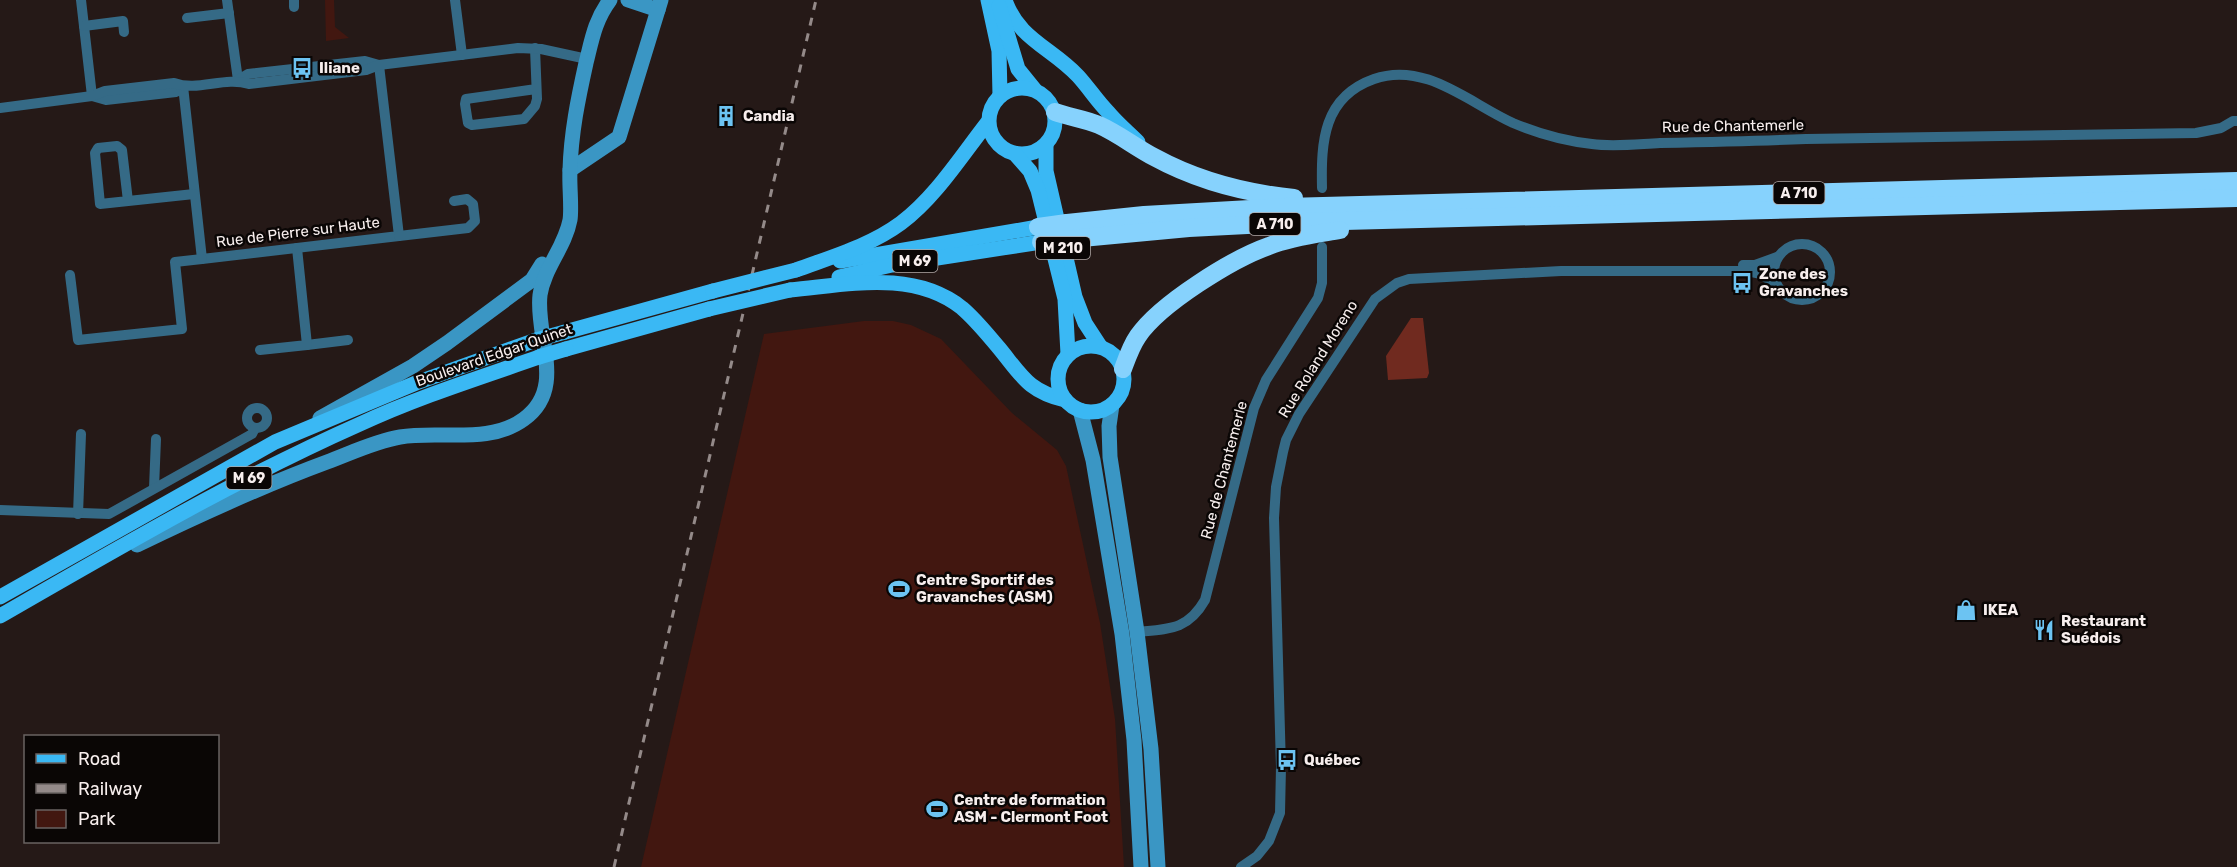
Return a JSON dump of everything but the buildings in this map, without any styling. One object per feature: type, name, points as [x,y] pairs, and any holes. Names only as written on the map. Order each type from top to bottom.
[{"type":"highway","points":[[1055,112],[1072,119],[1095,123],[1115,132],[1153,157],[1221,186],[1255,193],[1361,204]]},
{"type":"highway","name":"A 710","points":[[1040,234],[1224,210],[1361,204],[2237,181]]},
{"type":"highway","name":"A 710","points":[[1069,231],[1479,217],[2237,198]]},
{"type":"highway","points":[[1123,369],[1129,352],[1139,335],[1156,317],[1210,276],[1269,245],[1342,230],[1389,229],[1479,217]]},
{"type":"main road","points":[[82,569],[220,505],[359,450],[398,437],[423,434],[483,434],[505,429],[526,418],[541,400],[547,377],[540,297],[543,281],[570,219],[573,121],[587,59],[604,30],[611,0]]},
{"type":"main road","points":[[570,170],[619,137],[625,120],[659,5],[628,0]]},
{"type":"main road","points":[[988,0],[999,51],[1000,96]]},
{"type":"main road","points":[[988,122],[996,143],[1015,154],[1037,151],[1046,145],[1055,129],[1055,112],[1051,103],[1035,90],[1018,69],[997,0]]},
{"type":"main road","points":[[1005,0],[1018,26],[1028,36],[1061,59],[1108,113],[1153,157]]},
{"type":"main road","points":[[796,270],[851,249],[899,224],[912,214],[947,175],[988,122],[990,112],[1000,96],[1017,88],[1035,90]]},
{"type":"main road","name":"M 210","points":[[1046,145],[1046,171],[1075,297],[1085,323],[1100,346]]},
{"type":"main road","name":"M 210","points":[[1015,154],[1030,171],[1038,190],[1065,298],[1068,354]]},
{"type":"main road","points":[[297,432],[413,366],[532,280],[555,244],[569,200]]},
{"type":"main road","name":"M 69","points":[[796,270],[902,249],[1040,234]]},
{"type":"main road","name":"Boulevard Edgar Quinet","points":[[0,616],[199,503],[361,423],[421,398],[539,357],[708,309],[892,265],[1040,234]]},
{"type":"main road","name":"Boulevard Edgar Quinet","points":[[0,597],[275,442],[416,383],[536,340],[796,270]]},
{"type":"main road","points":[[790,290],[893,282],[917,286],[937,293],[960,307],[976,321],[1030,386],[1045,395],[1065,400],[1080,410],[1091,412],[1112,405]]},
{"type":"main road","points":[[1065,400],[1057,382],[1062,362],[1068,354],[1089,345],[1100,346],[1110,351],[1118,359],[1123,369],[1123,389],[1112,405],[1109,426],[1110,457],[1137,632],[1150,749],[1158,867]]},
{"type":"main road","points":[[1080,410],[1093,460],[1122,634],[1134,740],[1141,867]]},
{"type":"street","points":[[81,0],[92,96]]},
{"type":"street","points":[[227,0],[238,80]]},
{"type":"street","points":[[455,0],[462,55]]},
{"type":"street","points":[[187,18],[229,13]]},
{"type":"street","points":[[84,26],[123,21],[124,32]]},
{"type":"street","points":[[535,48],[536,89],[535,106],[524,119],[472,125],[468,123],[466,99],[536,89]]},
{"type":"street","points":[[0,108],[92,96],[105,91],[174,83],[183,86],[238,80],[249,84],[260,83],[366,70],[379,65],[535,48],[587,59]]},
{"type":"street","name":"Rue de Pierre sur Haute","points":[[183,86],[202,259],[399,236],[379,65]]},
{"type":"street","name":"Rue de Chantemerle","points":[[1322,188],[1322,144],[1327,123],[1336,108],[1358,86],[1390,75],[1405,74],[1422,77],[1461,94],[1510,122],[1543,135],[1596,145],[1917,136],[2196,134],[2221,128],[2237,121]]},
{"type":"street","points":[[128,201],[122,150],[117,146],[98,148],[95,153],[100,204],[194,194]]},
{"type":"street","points":[[399,236],[468,228],[475,221],[473,204],[467,199],[454,201]]},
{"type":"street","points":[[1796,244],[1812,246],[1824,255],[1830,271],[1825,287],[1819,294],[1805,300],[1790,298],[1777,286],[1755,272],[1709,270],[1755,265],[1777,257],[1796,244]]},
{"type":"street","name":"Rue de Chantemerle","points":[[1137,632],[1165,630],[1185,624],[1196,615],[1204,600],[1254,408],[1266,380],[1318,298],[1322,283],[1322,247]]},
{"type":"street","points":[[297,248],[308,345]]},
{"type":"street","points":[[1777,257],[1773,272],[1777,286]]},
{"type":"street","points":[[70,275],[78,340],[182,329],[175,262],[202,259]]},
{"type":"street","name":"Rue Roland Moreno","points":[[1241,867],[1257,856],[1269,841],[1280,813],[1281,772],[1274,518],[1276,487],[1283,452],[1299,414],[1375,298],[1397,283],[1423,278],[1562,271],[1709,270]]},
{"type":"street","points":[[260,350],[348,340]]},
{"type":"street","points":[[0,510],[110,514],[252,434],[255,428]]},
{"type":"street","points":[[78,514],[81,434]]},
{"type":"street","points":[[154,488],[156,439]]},
{"type":"green space","points":[[325,0],[334,0],[335,27],[349,38],[326,41]]},
{"type":"green space","name":"Centre Sportif des Gravanches (ASM)","points":[[864,321],[893,321],[911,325],[941,339],[1012,413],[1057,450],[1066,466],[1100,623],[1115,719],[1124,867],[641,867],[764,334]]},
{"type":"shaded area","points":[[1411,318],[1423,318],[1429,373],[1427,378],[1388,380],[1386,356]]},
{"type":"railway","points":[[614,867],[816,0]]},
{"type":"place","name":"Iliane","points":[[302,68]]},
{"type":"place","name":"Candia","points":[[726,116]]},
{"type":"place","name":"Zone des Gravanches","points":[[1742,283]]},
{"type":"place","name":"Centre Sportif des Gravanches (ASM)","points":[[899,589]]},
{"type":"place","name":"IKEA","points":[[1966,610]]},
{"type":"place","name":"Restaurant Suédois","points":[[2044,630]]},
{"type":"place","name":"Québec","points":[[1287,760]]},
{"type":"place","name":"Centre de formation ASM - Clermont Foot","points":[[937,809]]}]
